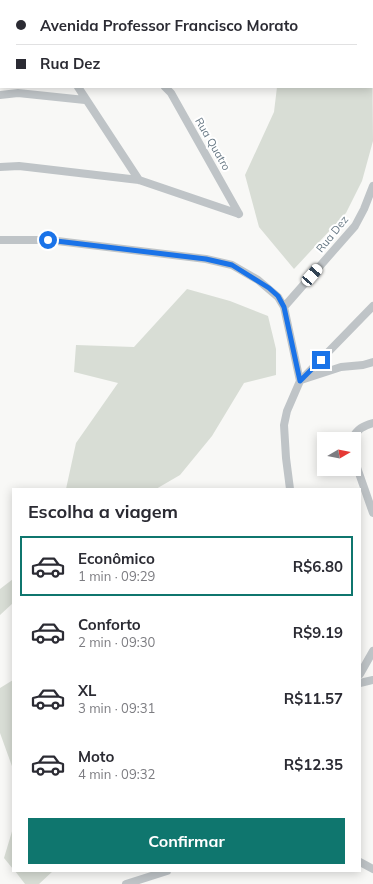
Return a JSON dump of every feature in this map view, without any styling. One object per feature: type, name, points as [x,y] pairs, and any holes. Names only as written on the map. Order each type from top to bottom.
[{"type":"street","points":[[79,88],[138,180]]},
{"type":"street","name":"Rua Quatro","points":[[138,180],[239,214],[171,93],[166,88]]},
{"type":"street","points":[[0,95],[11,90],[18,93],[85,100]]},
{"type":"street","points":[[0,167],[19,166],[138,180]]},
{"type":"street","name":"Rua Dez","points":[[284,307],[355,226],[364,209],[373,186]]},
{"type":"street","points":[[0,240],[48,240],[206,259],[232,265],[258,280],[278,296],[284,307],[300,381]]},
{"type":"street","points":[[290,488],[284,425],[287,411],[300,381],[373,306]]},
{"type":"street","points":[[300,381],[341,368],[373,362]]},
{"type":"street","points":[[356,432],[364,426],[373,423]]},
{"type":"street","points":[[360,476],[373,512]]},
{"type":"street","points":[[361,672],[373,651]]},
{"type":"street","points":[[361,683],[373,680]]},
{"type":"street","points":[[361,863],[373,869]]},
{"type":"street","points":[[126,884],[164,872]]},
{"type":"shaded area","points":[[277,88],[372,88],[373,141],[362,181],[346,213],[294,269],[259,227],[245,175],[274,112]]},
{"type":"shaded area","points":[[187,289],[230,301],[268,316],[276,349],[276,375],[244,383],[212,436],[180,475],[158,488],[66,488],[76,443],[118,383],[74,372],[76,345],[134,347]]},
{"type":"shaded area","points":[[12,580],[12,604],[0,615],[0,589]]},
{"type":"shaded area","points":[[12,681],[12,766],[0,733],[0,688]]},
{"type":"shaded area","points":[[12,831],[12,868],[4,858]]},
{"type":"shaded area","points":[[16,872],[52,872],[39,884],[25,884]]},
{"type":"route","points":[[48,240],[206,259],[232,265],[258,280],[278,296],[284,307],[300,381],[321,360]]}]
